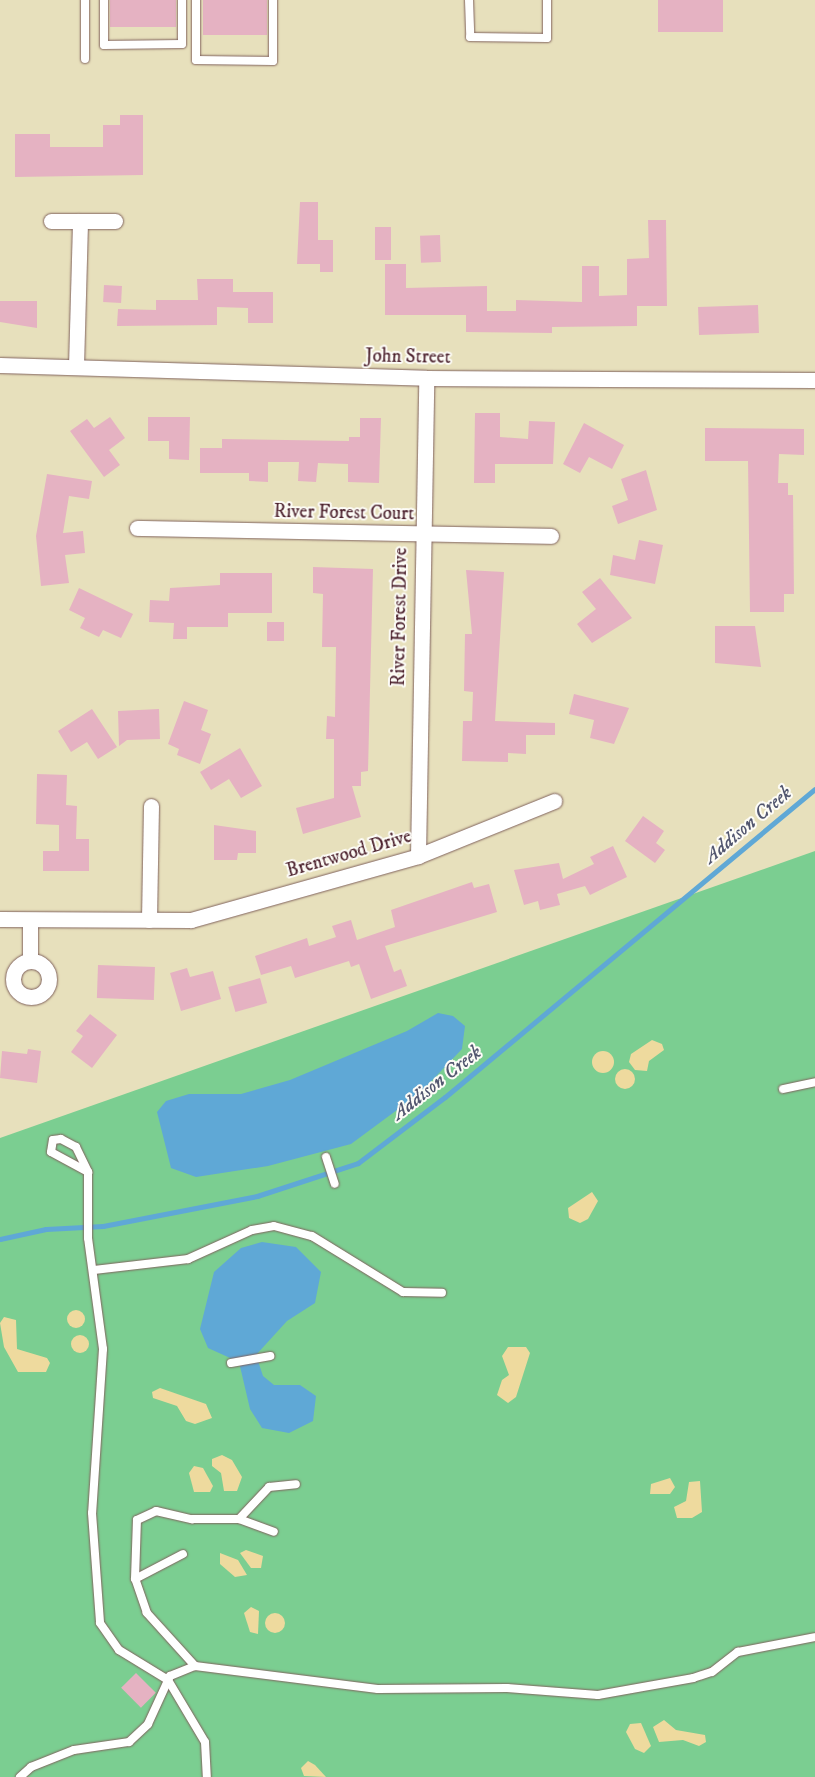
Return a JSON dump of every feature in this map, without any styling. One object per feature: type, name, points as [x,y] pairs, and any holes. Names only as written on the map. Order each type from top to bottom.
[{"type":"street","points":[[51,220],[115,221]]},
{"type":"street","points":[[76,366],[80,221]]},
{"type":"street","name":"John Street","points":[[0,365],[426,378],[815,380]]},
{"type":"street","name":"River Forest Drive","points":[[418,856],[421,535],[426,378]]},
{"type":"street","name":"River Forest Court","points":[[137,528],[550,536]]},
{"type":"street","name":"Brentwood Drive","points":[[0,919],[191,920],[418,856],[554,801]]},
{"type":"street","points":[[149,920],[151,806]]},
{"type":"street","points":[[30,920],[30,960]]},
{"type":"lane","points":[[85,0],[85,59]]},
{"type":"lane","points":[[104,0],[104,45],[182,44],[182,0]]},
{"type":"lane","points":[[196,0],[196,60],[273,61],[273,0]]},
{"type":"lane","points":[[469,0],[470,37],[547,38],[547,0]]},
{"type":"lane","points":[[783,1089],[815,1082]]},
{"type":"lane","points":[[88,1172],[52,1152],[53,1140],[60,1138],[76,1147],[88,1172],[88,1238],[94,1270],[103,1349],[92,1513],[100,1623],[119,1650],[168,1680],[205,1742],[207,1777]]},
{"type":"lane","points":[[327,1160],[335,1184]]},
{"type":"lane","points":[[94,1270],[176,1262],[252,1230],[274,1226],[312,1236],[403,1292],[442,1293]]},
{"type":"lane","points":[[231,1363],[270,1356]]},
{"type":"lane","points":[[239,1519],[269,1487],[296,1484]]},
{"type":"lane","points":[[195,1666],[146,1613],[135,1579],[137,1520],[148,1511],[200,1520],[239,1519],[274,1532]]},
{"type":"lane","points":[[135,1579],[183,1554]]},
{"type":"lane","points":[[20,1777],[31,1767],[74,1750],[129,1742],[148,1724],[168,1680],[195,1666],[378,1689],[507,1688],[598,1694],[693,1678],[712,1672],[738,1652],[815,1637]]},
{"type":"green space","points":[[815,851],[815,1777],[0,1777],[0,1138]]},
{"type":"sand","points":[[652,1040],[662,1044],[664,1050],[649,1061],[647,1071],[635,1070],[629,1062],[631,1054]]},
{"type":"sand","points":[[603,1051],[611,1054],[614,1062],[611,1070],[603,1073],[595,1070],[592,1062],[595,1054]]},
{"type":"sand","points":[[625,1069],[632,1072],[635,1079],[632,1086],[625,1089],[618,1086],[615,1079],[618,1072]]},
{"type":"sand","points":[[592,1192],[598,1201],[588,1219],[580,1223],[569,1218],[568,1208]]},
{"type":"sand","points":[[72,1310],[80,1310],[85,1315],[83,1326],[72,1328],[67,1323],[67,1315]]},
{"type":"sand","points":[[4,1317],[16,1320],[17,1349],[47,1358],[50,1363],[46,1372],[18,1372],[4,1347],[0,1323]]},
{"type":"sand","points":[[76,1335],[84,1335],[89,1340],[87,1351],[76,1353],[71,1348],[71,1340]]},
{"type":"sand","points":[[508,1347],[526,1347],[530,1353],[516,1397],[508,1403],[497,1395],[502,1380],[509,1375],[502,1356]]},
{"type":"sand","points":[[160,1388],[206,1404],[212,1418],[195,1424],[186,1421],[177,1406],[153,1398],[152,1392]]},
{"type":"sand","points":[[222,1455],[232,1460],[242,1477],[237,1491],[224,1491],[221,1473],[212,1466],[212,1459]]},
{"type":"sand","points":[[194,1466],[203,1468],[213,1486],[210,1492],[194,1492],[189,1473]]},
{"type":"sand","points":[[670,1478],[675,1487],[670,1494],[650,1494],[651,1484]]},
{"type":"sand","points":[[700,1481],[702,1512],[692,1518],[677,1518],[674,1507],[686,1501],[689,1482]]},
{"type":"sand","points":[[246,1550],[263,1556],[261,1568],[251,1568],[240,1553]]},
{"type":"sand","points":[[220,1553],[238,1560],[247,1575],[235,1577],[220,1564]]},
{"type":"sand","points":[[251,1607],[259,1611],[258,1634],[250,1632],[244,1613]]},
{"type":"sand","points":[[275,1613],[282,1616],[285,1623],[282,1630],[275,1633],[268,1630],[265,1623],[268,1616]]},
{"type":"sand","points":[[664,1720],[676,1730],[705,1735],[706,1742],[699,1746],[683,1740],[659,1742],[653,1727]]},
{"type":"sand","points":[[641,1723],[651,1746],[644,1753],[635,1749],[626,1732],[630,1724]]},
{"type":"sand","points":[[308,1761],[315,1765],[326,1777],[304,1776],[301,1768]]},
{"type":"water","points":[[438,1013],[453,1016],[465,1026],[462,1049],[420,1093],[351,1144],[268,1166],[196,1177],[171,1168],[157,1112],[166,1101],[189,1094],[241,1094],[290,1080],[407,1031]]},
{"type":"water","points":[[262,1242],[296,1247],[321,1272],[315,1303],[287,1321],[256,1355],[263,1376],[274,1385],[300,1385],[316,1396],[313,1421],[289,1433],[262,1428],[250,1409],[239,1362],[208,1348],[200,1329],[214,1272],[241,1248]]},
{"type":"building","points":[[110,0],[176,0],[176,27],[110,27]]},
{"type":"building","points":[[203,0],[267,0],[267,35],[203,35]]},
{"type":"building","points":[[658,0],[723,0],[723,32],[658,32]]},
{"type":"building","points":[[120,115],[143,115],[143,175],[15,177],[15,134],[50,134],[50,147],[103,147],[103,125],[120,125]]},
{"type":"building","points":[[300,202],[318,202],[318,240],[333,240],[333,272],[320,272],[320,264],[297,264]]},
{"type":"building","points":[[648,220],[666,220],[667,306],[637,306],[637,326],[552,327],[552,333],[466,332],[466,315],[385,315],[385,264],[406,264],[406,288],[487,286],[487,311],[516,311],[516,300],[582,302],[582,266],[599,266],[599,296],[627,295],[627,259],[649,258]]},
{"type":"building","points":[[375,227],[391,227],[391,260],[375,260]]},
{"type":"building","points":[[440,235],[441,262],[421,263],[420,236]]},
{"type":"building","points":[[197,279],[233,279],[233,292],[273,292],[273,323],[248,323],[248,308],[217,307],[217,325],[117,326],[118,309],[156,310],[156,300],[198,300]]},
{"type":"building","points":[[104,285],[122,286],[121,303],[103,302]]},
{"type":"building","points":[[0,301],[37,301],[37,328],[0,322]]},
{"type":"building","points":[[758,305],[759,333],[699,335],[698,307]]},
{"type":"building","points":[[475,413],[500,413],[500,437],[528,439],[529,421],[555,422],[553,464],[495,464],[495,483],[474,483]]},
{"type":"building","points":[[110,417],[125,438],[109,450],[120,465],[104,477],[70,431],[87,419],[94,428]]},
{"type":"building","points":[[148,417],[190,417],[189,460],[169,459],[169,441],[148,441]]},
{"type":"building","points":[[360,418],[381,418],[379,483],[348,482],[348,464],[318,463],[316,482],[298,481],[299,462],[268,462],[268,482],[249,481],[249,473],[200,473],[200,448],[222,448],[222,439],[349,441],[349,437],[360,437]]},
{"type":"building","points":[[584,423],[624,445],[612,469],[589,457],[580,473],[563,464]]},
{"type":"building","points":[[705,428],[804,429],[804,455],[779,454],[778,483],[788,483],[788,495],[793,495],[794,594],[784,594],[784,612],[750,612],[748,461],[705,461]]},
{"type":"building","points":[[646,470],[657,510],[618,524],[612,506],[628,500],[621,479]]},
{"type":"building","points":[[47,474],[92,481],[89,499],[69,496],[63,533],[83,531],[85,553],[65,555],[69,583],[41,586],[36,536]]},
{"type":"building","points":[[639,540],[663,545],[655,584],[610,575],[613,555],[635,560]]},
{"type":"building","points":[[313,567],[373,569],[368,771],[361,772],[361,786],[352,786],[361,817],[303,834],[296,808],[334,798],[334,739],[326,739],[327,716],[335,717],[336,647],[322,647],[323,594],[313,593]]},
{"type":"building","points":[[466,570],[504,572],[495,721],[555,723],[555,735],[526,735],[526,754],[508,753],[508,762],[462,761],[463,721],[472,721],[473,692],[464,691],[465,634],[472,634]]},
{"type":"building","points":[[220,573],[272,573],[272,613],[228,613],[228,627],[187,627],[187,639],[173,639],[174,623],[149,622],[150,600],[169,601],[170,588],[220,585]]},
{"type":"building","points":[[600,578],[632,618],[592,643],[577,624],[596,609],[582,592]]},
{"type":"building","points":[[79,588],[133,614],[121,638],[103,630],[99,637],[80,628],[85,618],[69,610]]},
{"type":"building","points":[[267,622],[284,622],[284,641],[267,641]]},
{"type":"building","points":[[715,626],[755,626],[761,667],[715,663]]},
{"type":"building","points":[[574,694],[629,708],[614,744],[590,738],[594,720],[569,714]]},
{"type":"building","points":[[184,701],[208,710],[201,730],[211,734],[200,764],[177,755],[179,749],[168,744]]},
{"type":"building","points":[[92,709],[117,747],[98,759],[87,742],[71,752],[58,731]]},
{"type":"building","points":[[159,709],[160,739],[127,740],[119,746],[118,711]]},
{"type":"building","points":[[240,748],[262,786],[241,798],[229,779],[211,790],[200,772]]},
{"type":"building","points":[[37,774],[67,775],[66,805],[77,806],[76,839],[89,839],[89,871],[43,871],[43,851],[59,851],[59,825],[36,824]]},
{"type":"building","points":[[643,816],[664,831],[656,843],[665,850],[655,863],[625,841]]},
{"type":"building","points":[[214,825],[256,831],[256,853],[238,853],[237,860],[214,860]]},
{"type":"building","points":[[613,846],[627,877],[590,895],[585,886],[557,894],[560,905],[540,910],[538,901],[524,905],[514,870],[559,863],[563,879],[594,864],[590,857]]},
{"type":"building","points":[[472,882],[474,888],[489,884],[497,912],[385,946],[394,972],[401,969],[407,986],[371,999],[359,964],[351,967],[349,961],[295,978],[291,966],[261,975],[255,956],[307,938],[309,946],[336,937],[332,926],[351,920],[357,940],[395,927],[391,910]]},
{"type":"building","points":[[98,965],[155,967],[154,1000],[97,998]]},
{"type":"building","points":[[187,968],[190,977],[213,971],[221,999],[181,1011],[170,973]]},
{"type":"building","points":[[260,978],[267,1003],[235,1012],[228,987]]},
{"type":"building","points":[[90,1014],[117,1035],[92,1068],[71,1052],[83,1036],[76,1031]]},
{"type":"building","points":[[28,1049],[41,1051],[37,1083],[0,1078],[2,1051],[27,1054]]},
{"type":"building","points":[[136,1673],[156,1693],[141,1708],[121,1688]]},
{"type":"waterway","name":"Addison Creek","points":[[0,1239],[46,1229],[103,1226],[257,1196],[358,1163],[445,1097],[815,789]]}]
